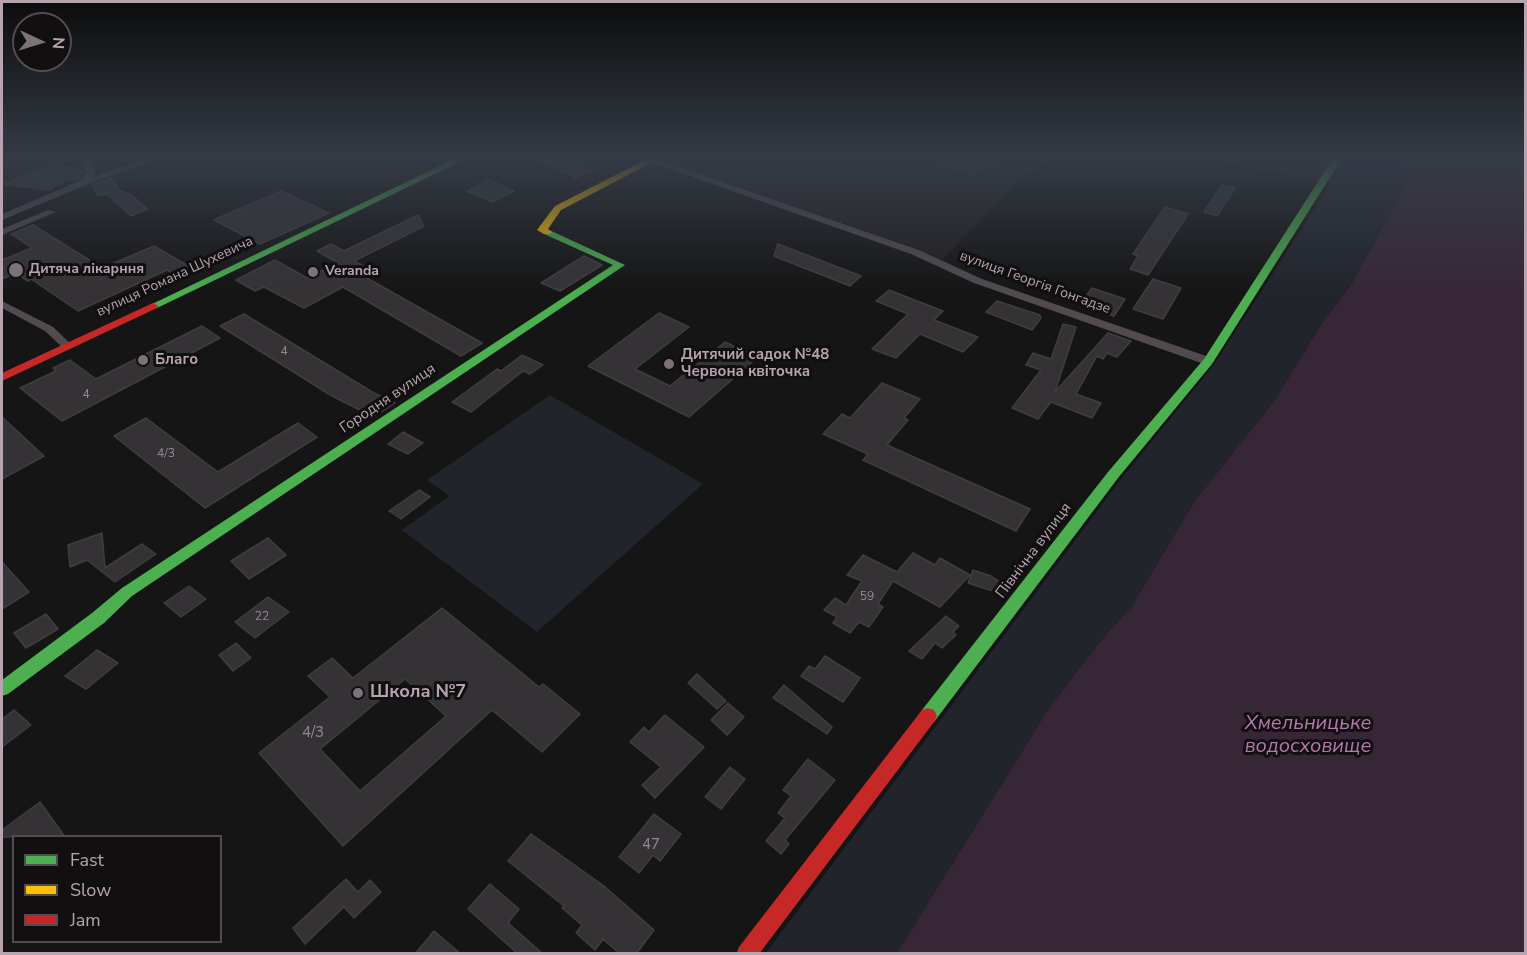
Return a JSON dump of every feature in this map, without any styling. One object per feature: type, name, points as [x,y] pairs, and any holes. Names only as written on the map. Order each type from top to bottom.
[{"type":"street","points":[[2,217],[34,205]]},
{"type":"street","name":"вулиця Романа Шухевича","points":[[2,376],[366,205]]},
{"type":"street","name":"Городня вулиця","points":[[2,689],[98,618],[127,592],[620,266],[542,230],[558,208],[565,205]]},
{"type":"street","name":"вулиця Георгія Гонгадзе","points":[[777,205],[915,252],[978,281],[1208,361]]},
{"type":"street","name":"Північна вулиця","points":[[746,954],[1113,475],[1208,361],[1308,205]]},
{"type":"street","points":[[2,232],[51,212]]},
{"type":"street","points":[[2,304],[49,329],[67,346]]},
{"type":"shaded area","points":[[788,205],[995,205],[942,260],[918,249]]},
{"type":"shaded area","points":[[1317,205],[1395,205],[1351,285],[1319,328],[1275,400],[1194,502],[1132,606],[1104,637],[1051,705],[897,953],[765,954],[1121,479],[1213,366]]},
{"type":"shaded area","points":[[550,395],[703,484],[537,632],[402,530],[449,496],[427,480]]},
{"type":"water","name":"Хмельницьке водосховище","points":[[1395,205],[1525,205],[1525,953],[897,953],[1051,705],[1104,637],[1132,606],[1194,502],[1275,400],[1319,328],[1351,285]]},
{"type":"building","points":[[119,205],[143,205],[148,209],[131,216]]},
{"type":"building","points":[[250,205],[311,205],[329,213],[260,244],[214,220]]},
{"type":"building","points":[[1209,205],[1224,205],[1217,216],[1204,212]]},
{"type":"building","points":[[1165,207],[1188,214],[1148,275],[1130,269],[1138,256],[1133,254]]},
{"type":"building","points":[[418,215],[424,226],[354,261],[367,268],[358,273],[482,343],[461,356],[343,287],[304,308],[264,287],[255,291],[236,280],[275,260],[307,278],[338,263],[317,251],[331,244],[344,251]]},
{"type":"building","points":[[33,225],[102,268],[154,246],[190,267],[173,274],[167,270],[78,311],[31,279],[28,281],[20,276],[15,278],[11,275],[2,279],[2,260],[32,248],[11,234]]},
{"type":"building","points":[[778,244],[861,276],[850,286],[774,256]]},
{"type":"building","points":[[584,256],[602,265],[560,291],[541,283]]},
{"type":"building","points":[[1153,279],[1181,288],[1163,319],[1133,309]]},
{"type":"building","points":[[1092,288],[1125,299],[1114,316],[1080,304]]},
{"type":"building","points":[[889,290],[943,311],[934,320],[978,337],[963,352],[920,334],[896,358],[872,349],[908,314],[876,301]]},
{"type":"building","points":[[997,301],[1040,315],[1041,318],[1032,330],[986,312]]},
{"type":"building","points":[[659,313],[689,327],[635,369],[670,386],[725,342],[758,357],[689,417],[588,366]]},
{"type":"building","points":[[244,314],[374,393],[395,403],[374,417],[332,396],[220,326]]},
{"type":"building","points":[[1063,324],[1076,327],[1055,392],[1108,333],[1131,341],[1117,357],[1107,353],[1103,359],[1097,356],[1076,394],[1101,403],[1092,418],[1051,402],[1038,419],[1012,408],[1041,370],[1026,365],[1033,353],[1051,359]]},
{"type":"building","points":[[202,326],[220,338],[62,421],[20,388],[56,371],[53,368],[70,360],[96,379]]},
{"type":"building","points":[[522,355],[543,365],[530,374],[523,371],[471,412],[452,402],[497,369],[501,371]]},
{"type":"building","points":[[882,383],[920,399],[904,418],[908,420],[887,445],[1030,509],[1016,531],[863,460],[868,454],[823,434],[842,414],[850,418]]},
{"type":"building","points":[[2,417],[44,456],[2,479]]},
{"type":"building","points":[[146,418],[218,472],[298,423],[317,437],[205,508],[114,436]]},
{"type":"building","points":[[403,432],[423,443],[408,454],[388,444]]},
{"type":"building","points":[[419,490],[430,497],[401,519],[389,511]]},
{"type":"building","points":[[102,533],[105,568],[142,544],[156,554],[115,582],[87,560],[70,567],[68,545]]},
{"type":"building","points":[[268,538],[286,555],[249,579],[231,561]]},
{"type":"building","points":[[913,553],[935,565],[940,558],[970,575],[940,607],[893,581],[878,604],[883,607],[869,627],[859,622],[850,633],[833,623],[837,617],[824,610],[835,598],[846,605],[862,581],[847,575],[863,555],[897,572]]},
{"type":"building","points":[[2,562],[29,592],[2,609]]},
{"type":"building","points":[[973,570],[991,576],[1010,589],[1005,595],[968,583]]},
{"type":"building","points":[[189,586],[206,599],[181,617],[164,603]]},
{"type":"building","points":[[268,597],[289,612],[255,638],[235,622]]},
{"type":"building","points":[[442,608],[539,687],[543,684],[580,714],[542,752],[492,710],[343,846],[259,753],[330,697],[308,676],[332,658],[353,678]],"holes":[[[405,679],[446,716],[360,791],[320,749]]]},
{"type":"building","points":[[46,614],[58,629],[26,648],[14,633]]},
{"type":"building","points":[[946,616],[959,626],[953,632],[956,635],[942,648],[935,643],[922,659],[909,651]]},
{"type":"building","points":[[236,643],[251,658],[233,671],[219,655]]},
{"type":"building","points":[[97,650],[118,663],[86,689],[65,676]]},
{"type":"building","points":[[825,656],[860,678],[843,702],[801,676],[809,666],[815,669]]},
{"type":"building","points":[[697,674],[726,701],[717,709],[688,683]]},
{"type":"building","points":[[784,685],[832,727],[827,734],[773,698]]},
{"type":"building","points":[[728,703],[744,717],[727,735],[711,720]]},
{"type":"building","points":[[14,710],[31,725],[2,747],[2,719]]},
{"type":"building","points":[[665,715],[704,747],[655,798],[642,785],[661,767],[630,742],[644,727],[649,732]]},
{"type":"building","points":[[808,759],[835,780],[785,840],[789,844],[781,854],[766,841],[785,818],[778,813],[791,796],[783,790]]},
{"type":"building","points":[[730,767],[745,779],[721,809],[705,797]]},
{"type":"building","points":[[40,802],[64,835],[2,837],[2,830]]},
{"type":"building","points":[[654,814],[681,834],[660,861],[653,855],[639,873],[619,857]]},
{"type":"building","points":[[531,834],[604,886],[654,930],[636,954],[620,954],[603,939],[595,950],[576,933],[582,925],[562,908],[564,906],[508,861]]},
{"type":"building","points":[[346,879],[358,892],[370,880],[381,892],[354,918],[344,907],[305,944],[293,928]]},
{"type":"building","points":[[490,884],[519,909],[508,923],[543,954],[518,954],[468,909]]},
{"type":"building","points":[[434,931],[461,954],[415,954]]},
{"type":"traffic: fast","points":[[153,306],[366,205]]},
{"type":"traffic: fast","points":[[928,716],[1113,475],[1208,361],[1308,205]]},
{"type":"traffic: fast","points":[[2,689],[98,618],[127,592],[620,265],[547,232]]},
{"type":"traffic: slow","points":[[547,232],[542,230],[558,208],[565,205]]},
{"type":"traffic: jam","points":[[2,377],[153,306]]},
{"type":"traffic: jam","points":[[746,954],[928,716]]},
{"type":"place","name":"Дитяча лікарння","points":[[16,270]]},
{"type":"place","name":"Veranda","points":[[313,272]]},
{"type":"place","name":"Благо","points":[[143,360]]},
{"type":"place","name":"Дитячий садок №48 Червона квіточка","points":[[669,364]]},
{"type":"place","name":"Школа №7","points":[[358,693]]}]
